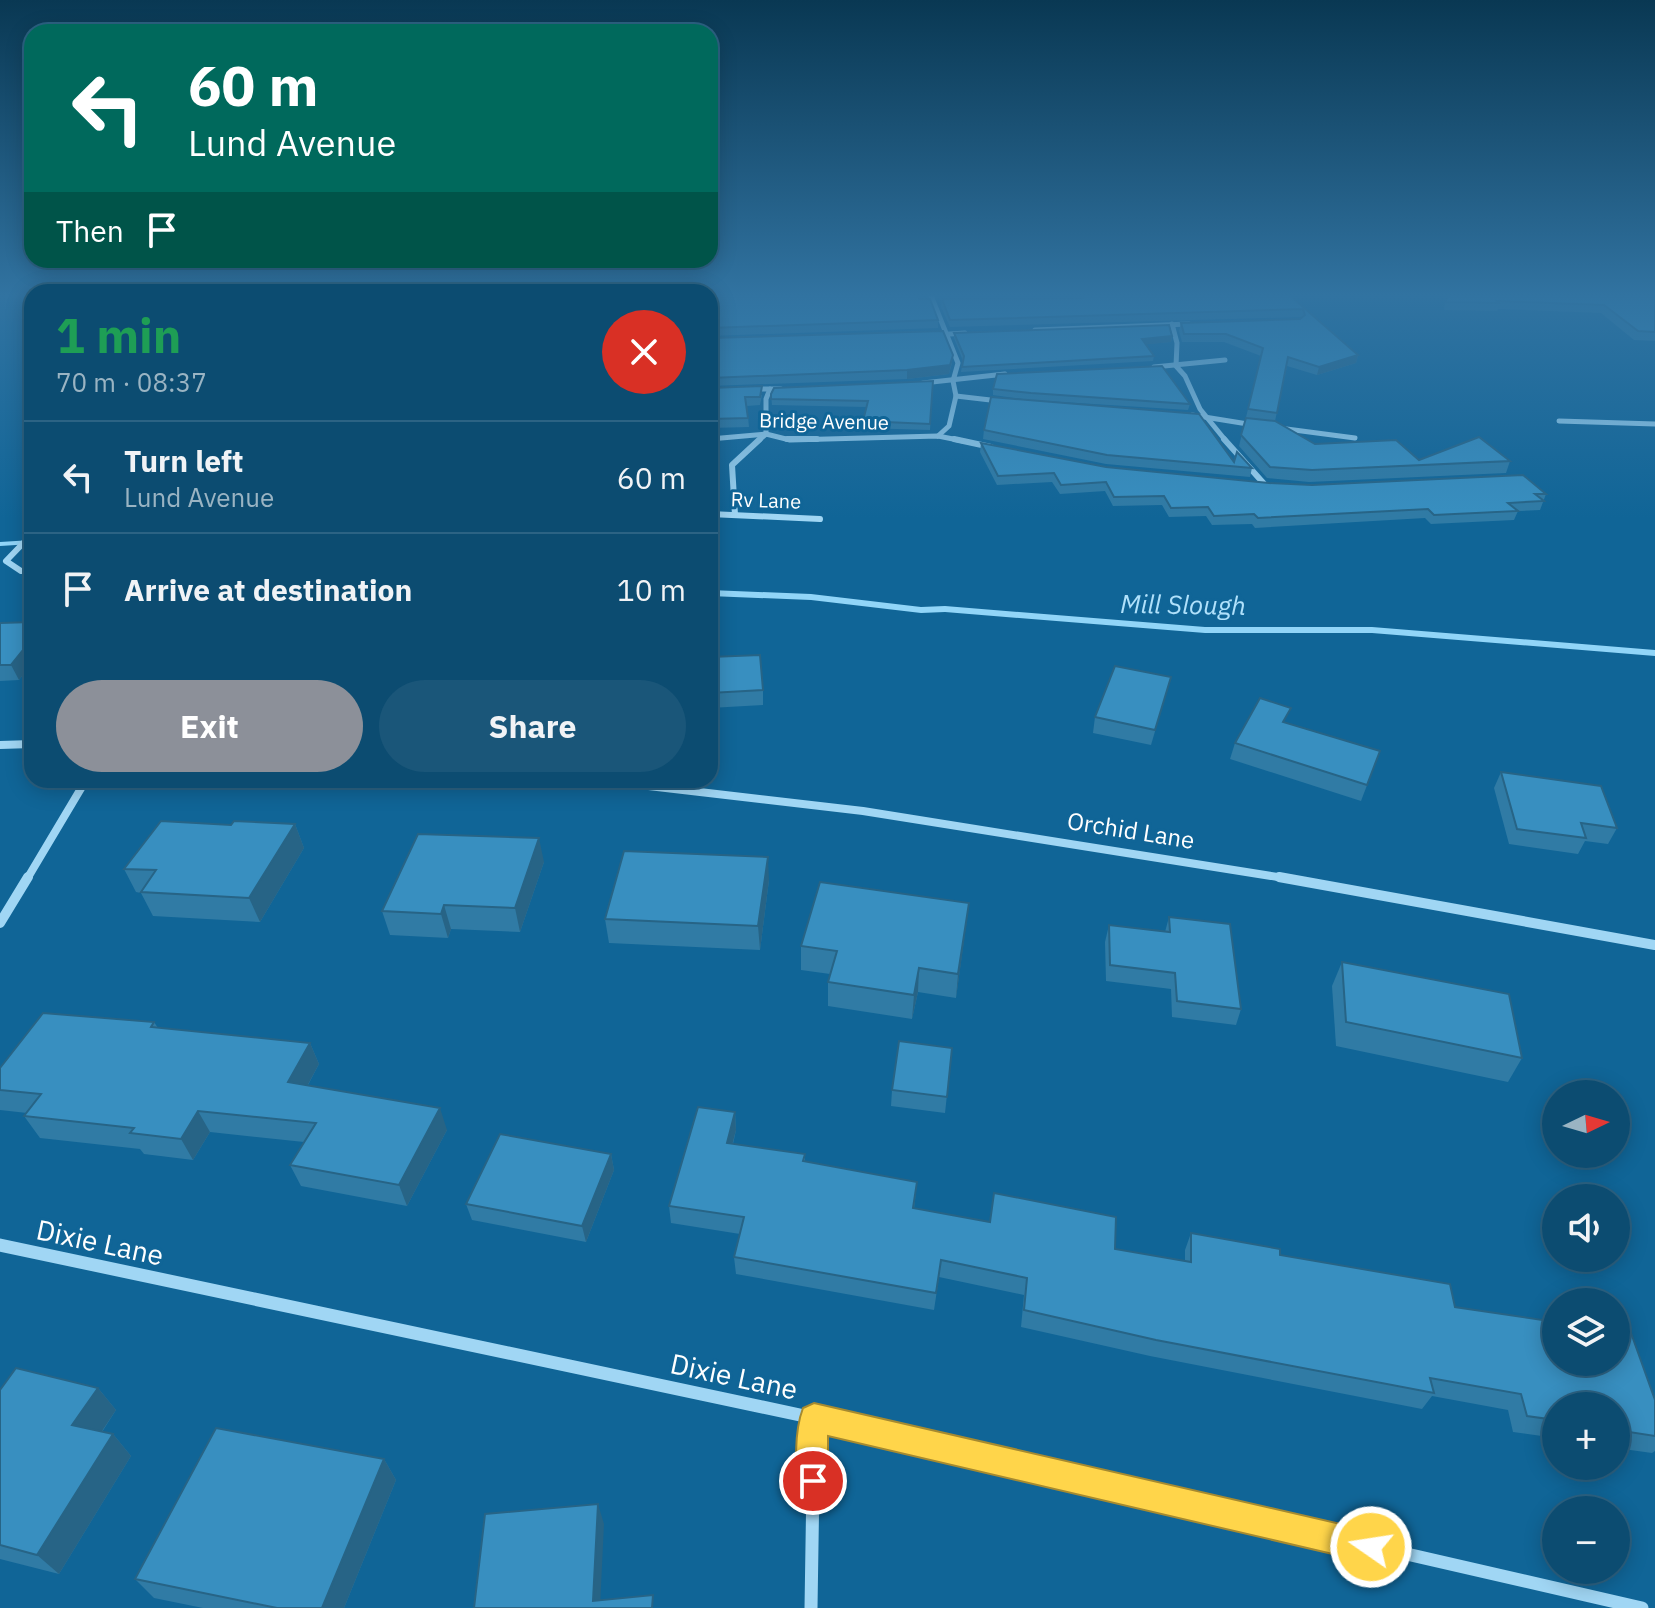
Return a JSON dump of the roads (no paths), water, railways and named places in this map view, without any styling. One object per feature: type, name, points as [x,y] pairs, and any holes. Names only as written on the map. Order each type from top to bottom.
[{"type":"street","points":[[938,436],[949,426],[956,396],[953,381],[957,368]]},
{"type":"street","points":[[1179,368],[1186,373],[1200,410],[1266,486]]},
{"type":"street","points":[[922,383],[1006,373]]},
{"type":"street","points":[[740,390],[790,388]]},
{"type":"street","points":[[735,515],[732,465],[766,434],[766,399],[770,389]]},
{"type":"street","points":[[956,396],[1001,401]]},
{"type":"street","points":[[1176,413],[1263,426]]},
{"type":"street","points":[[1559,421],[1655,424]]},
{"type":"street","points":[[1278,428],[1355,438]]},
{"type":"street","name":"Bridge Avenue","points":[[718,438],[766,434],[790,440],[938,436],[999,448]]},
{"type":"street","points":[[1252,485],[1278,486]]},
{"type":"street","name":"Rv Lane","points":[[718,514],[820,519]]},
{"type":"street","points":[[24,543],[6,561],[24,571]]},
{"type":"street","points":[[0,745],[24,744]]},
{"type":"street","points":[[0,923],[81,788]]},
{"type":"street","name":"Orchid Lane","points":[[667,788],[905,815],[1169,856],[1655,945]]},
{"type":"street","name":"Dixie Lane","points":[[0,1245],[814,1418],[1620,1606],[1642,1608]]},
{"type":"street","points":[[811,1608],[814,1418]]},
{"type":"waterway","name":"Mill Slough","points":[[0,544],[24,542]]},
{"type":"waterway","name":"Mill Slough","points":[[718,593],[811,597],[921,610],[945,609],[1205,630],[1372,630],[1655,653]]}]
